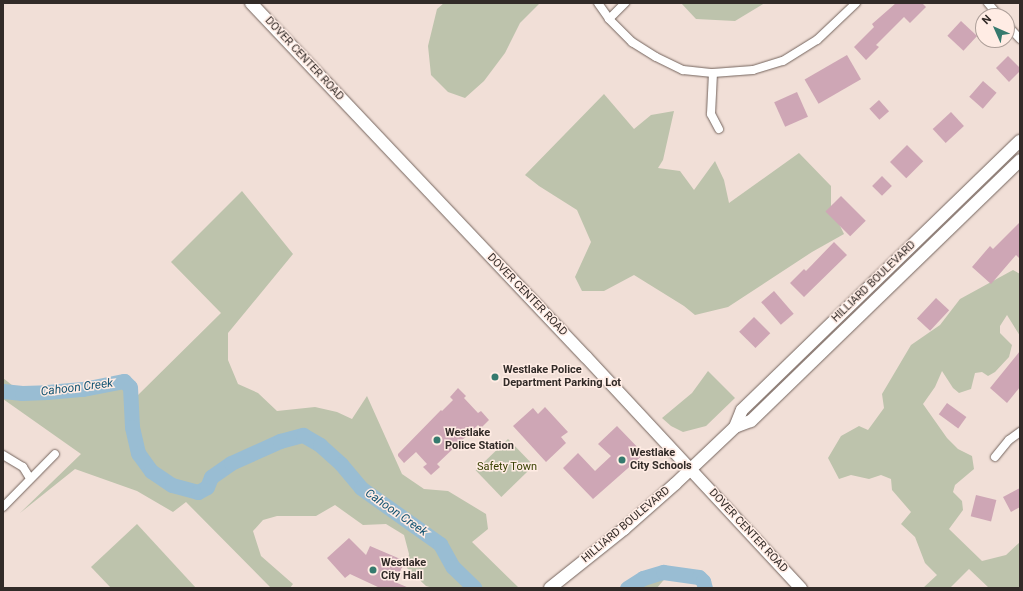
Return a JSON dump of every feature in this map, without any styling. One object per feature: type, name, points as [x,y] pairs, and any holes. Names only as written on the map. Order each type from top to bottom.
[{"type":"main road","name":"DOVER CENTER ROAD","points":[[251,3],[801,588]]},
{"type":"main road","name":"HILLIARD BOULEVARD","points":[[735,427],[742,410],[1020,141]]},
{"type":"main road","name":"HILLIARD BOULEVARD","points":[[550,588],[629,525],[735,427],[751,421],[1020,160]]},
{"type":"street","points":[[598,3],[609,19],[632,42],[656,57],[683,70],[713,73],[753,70],[783,61],[817,40],[856,3]]},
{"type":"street","points":[[609,19],[625,3]]},
{"type":"street","points":[[713,73],[711,114],[719,129]]},
{"type":"street","points":[[995,457],[1004,445],[1020,432]]},
{"type":"street","points":[[3,507],[30,478],[56,454]]},
{"type":"street","points":[[3,455],[23,467],[30,478]]},
{"type":"green space","points":[[444,3],[540,3],[520,23],[505,53],[484,81],[465,98],[448,92],[431,75],[428,46],[437,9]]},
{"type":"green space","points":[[681,3],[765,3],[735,21],[696,19]]},
{"type":"green space","points":[[604,94],[634,129],[651,115],[674,111],[663,160],[658,168],[680,171],[694,190],[715,161],[724,180],[729,203],[799,153],[831,186],[831,207],[844,234],[812,252],[728,307],[695,315],[684,306],[634,275],[604,291],[582,291],[575,277],[591,242],[577,210],[539,186],[525,175]]},
{"type":"green space","points":[[242,191],[293,254],[228,333],[228,360],[238,384],[258,393],[277,411],[315,407],[337,412],[352,419],[367,396],[402,474],[424,489],[448,491],[486,514],[488,529],[472,542],[518,587],[517,588],[433,588],[426,586],[407,568],[409,554],[404,535],[386,524],[363,525],[335,505],[316,516],[277,516],[263,520],[253,531],[261,556],[293,584],[290,588],[271,588],[186,502],[173,512],[137,491],[75,469],[20,513],[81,454],[3,399],[3,378],[22,393],[83,389],[124,381],[138,395],[221,313],[171,262]]},
{"type":"green space","points":[[1013,270],[1020,274],[1020,336],[1007,315],[1000,326],[1000,333],[1012,345],[1009,357],[995,372],[988,376],[982,372],[975,373],[971,389],[959,393],[953,388],[942,371],[935,387],[923,404],[947,438],[958,449],[972,456],[974,469],[955,485],[953,492],[962,501],[963,510],[949,529],[982,561],[1006,555],[1020,542],[1020,588],[989,588],[969,569],[950,588],[923,588],[937,575],[925,563],[915,537],[901,524],[911,512],[892,490],[891,479],[881,475],[869,479],[851,475],[839,479],[828,458],[841,436],[859,426],[868,430],[884,408],[882,394],[911,345],[940,325],[960,299]]},
{"type":"green space","points":[[708,371],[735,398],[706,426],[683,432],[671,426],[662,418],[692,393]]},
{"type":"green space","name":"Safety Town","points":[[508,439],[534,466],[501,497],[476,470]]},
{"type":"green space","points":[[137,524],[196,588],[111,588],[91,567]]},
{"type":"green space","points":[[663,572],[667,576],[657,588],[627,588],[643,578]]},
{"type":"building","points":[[896,3],[922,3],[926,7],[910,23],[904,17],[876,45],[879,47],[866,60],[854,47],[874,27],[872,24]]},
{"type":"building","points":[[961,21],[975,34],[975,38],[963,51],[947,36]]},
{"type":"building","points":[[847,55],[861,79],[819,104],[805,80]]},
{"type":"building","points":[[1008,56],[1020,68],[1020,71],[1009,82],[996,68]]},
{"type":"building","points":[[983,81],[997,93],[983,109],[969,97]]},
{"type":"building","points":[[797,92],[808,117],[785,127],[774,102]]},
{"type":"building","points":[[879,100],[889,111],[879,120],[869,109]]},
{"type":"building","points":[[951,112],[964,126],[946,143],[933,129]]},
{"type":"building","points":[[907,145],[923,161],[906,178],[890,162]]},
{"type":"building","points":[[882,176],[892,186],[882,196],[872,186]]},
{"type":"building","points":[[841,196],[866,221],[850,236],[825,212]]},
{"type":"building","points":[[1020,222],[1020,259],[1016,255],[991,284],[972,267],[990,246],[993,249]]},
{"type":"building","points":[[834,242],[847,255],[804,297],[790,283],[804,269],[806,271]]},
{"type":"building","points":[[774,291],[794,314],[781,325],[761,302]]},
{"type":"building","points":[[936,298],[949,310],[930,331],[917,318]]},
{"type":"building","points":[[754,317],[770,333],[755,348],[739,332]]},
{"type":"building","points":[[1020,351],[1020,387],[1007,403],[990,388]]},
{"type":"building","name":"Westlake Police Station","points":[[458,388],[466,396],[464,398],[478,413],[481,411],[489,420],[481,428],[478,425],[437,464],[440,467],[431,475],[423,467],[427,464],[416,452],[404,463],[398,454],[441,410],[442,411],[453,400],[450,397]]},
{"type":"building","points":[[947,403],[966,417],[958,428],[939,414]]},
{"type":"building","points":[[545,407],[568,432],[561,437],[566,443],[546,462],[513,426],[533,408],[538,414]]},
{"type":"building","name":"Westlake City Schools","points":[[617,426],[644,454],[593,499],[563,468],[578,453],[595,471],[611,456],[598,444]]},
{"type":"building","points":[[1020,488],[1020,507],[1011,512],[1003,497]]},
{"type":"building","points":[[976,495],[996,500],[991,521],[971,516]]},
{"type":"building","points":[[349,538],[366,555],[370,546],[405,561],[395,582],[409,588],[380,588],[350,574],[345,578],[327,558]]},
{"type":"waterway","name":"Cahoon Creek","points":[[3,391],[22,393],[47,392],[83,389],[124,381],[130,387],[132,427],[138,453],[151,471],[172,485],[198,492],[207,487],[211,477],[231,463],[280,441],[303,435],[320,445],[341,464],[361,488],[440,544],[453,567],[475,588]]},
{"type":"waterway","name":"Cahoon Creek","points":[[627,588],[643,578],[663,572],[699,577],[703,581],[705,588]]},
{"type":"place","name":"Westlake Police Department Parking Lot","points":[[495,377]]},
{"type":"place","name":"Westlake Police Station","points":[[437,440]]},
{"type":"place","name":"Westlake City Schools","points":[[622,460]]},
{"type":"place","name":"Westlake City Hall","points":[[373,570]]}]
